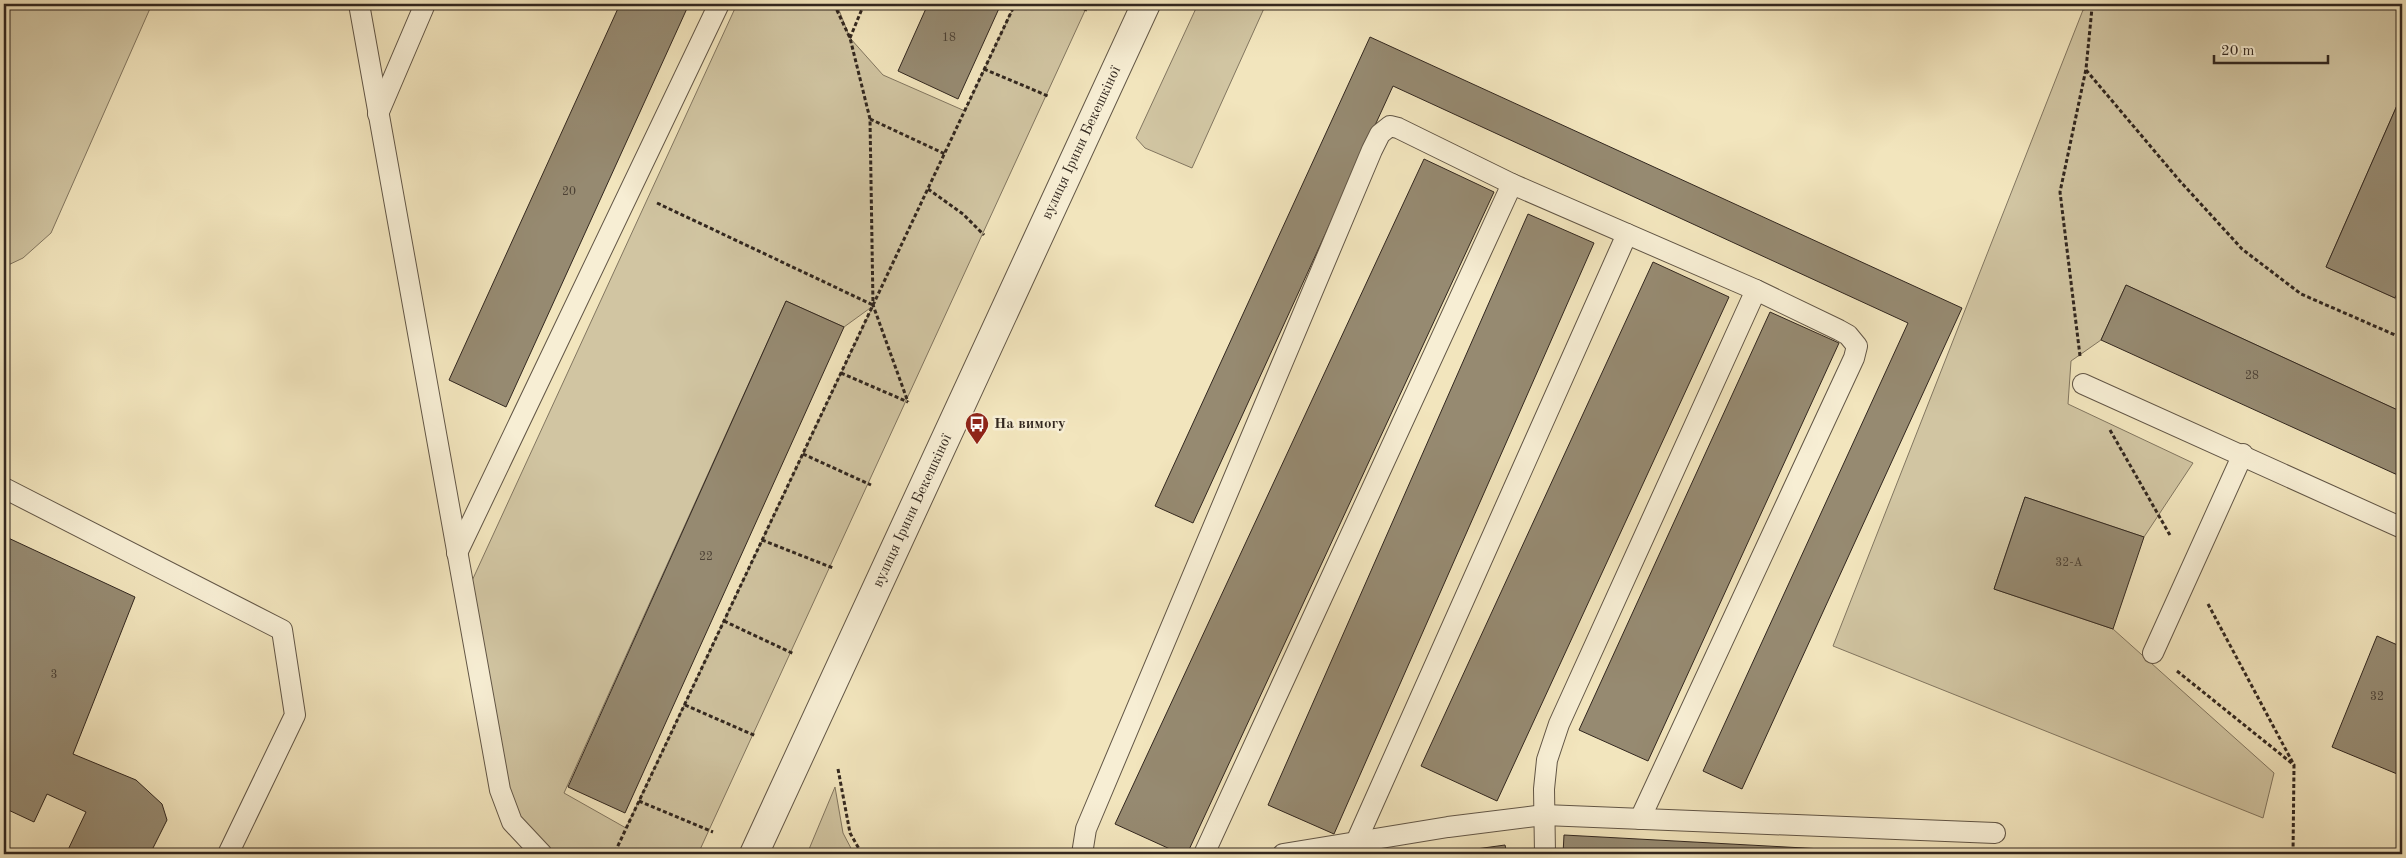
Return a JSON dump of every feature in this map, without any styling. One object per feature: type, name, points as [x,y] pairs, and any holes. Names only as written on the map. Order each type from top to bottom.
[{"type":"street","name":"вулиця Ірини Бекешкіної","points":[[754,854],[1146,4]]},
{"type":"lane","points":[[359,4],[500,790],[512,822],[542,854]]},
{"type":"lane","points":[[378,114],[425,4]]},
{"type":"lane","points":[[457,553],[629,189],[719,4]]},
{"type":"lane","points":[[1082,854],[1086,829],[1380,134],[1390,126],[1398,128],[1512,184],[1756,290],[1848,335],[1857,346],[1854,358],[1640,819]]},
{"type":"lane","points":[[1204,854],[1512,184]]},
{"type":"lane","points":[[1356,842],[1628,234]]},
{"type":"lane","points":[[1545,854],[1544,789],[1547,760],[1559,724],[1756,290]]},
{"type":"lane","points":[[2083,384],[2243,454],[2402,528]]},
{"type":"lane","points":[[2153,653],[2243,454]]},
{"type":"lane","points":[[4,488],[282,630],[294,715],[228,854]]},
{"type":"lane","points":[[1283,854],[1448,827],[1544,815],[1995,833]]},
{"type":"path","points":[[825,4],[839,10]]},
{"type":"path","points":[[834,4],[839,10],[850,38],[870,119],[873,305],[908,402],[841,373]]},
{"type":"path","points":[[850,38],[864,4]]},
{"type":"path","points":[[615,852],[1015,4]]},
{"type":"path","points":[[1072,4],[1087,10]]},
{"type":"path","points":[[2090,4],[2092,8]]},
{"type":"path","points":[[984,69],[1048,96]]},
{"type":"path","points":[[2086,69],[2179,180],[2242,249],[2301,294],[2402,338]]},
{"type":"path","points":[[870,119],[945,154]]},
{"type":"path","points":[[629,189],[873,305]]},
{"type":"path","points":[[928,189],[962,214],[984,235]]},
{"type":"path","points":[[803,454],[870,485]]},
{"type":"path","points":[[762,540],[833,568]]},
{"type":"path","points":[[724,621],[794,654]]},
{"type":"path","points":[[2153,653],[2294,765],[2292,854]]},
{"type":"path","points":[[684,705],[756,736]]},
{"type":"path","points":[[838,769],[850,833],[862,854]]},
{"type":"path","points":[[639,801],[713,832]]},
{"type":"shaded area","points":[[4,4],[152,4],[51,233],[23,258],[4,267]]},
{"type":"shaded area","points":[[737,4],[825,4],[839,10],[850,38],[883,75],[965,111],[1015,4],[1088,4],[698,854],[542,854],[512,822],[465,596]],"holes":[[[786,301],[844,327],[873,306],[626,828],[564,793]]]},
{"type":"shaded area","points":[[1198,4],[1266,4],[1192,168],[1145,148],[1136,138]]},
{"type":"shaded area","points":[[2111,4],[2402,4],[2402,94],[2326,267],[2395,298],[2402,307],[2402,412],[2126,285],[2101,340],[2071,361],[2068,404],[2193,463],[2144,537],[2025,497],[1994,589],[2113,629],[2274,773],[2263,818],[1833,646],[2083,10]]},
{"type":"shaded area","points":[[835,787],[843,833],[854,854],[807,854]]},
{"type":"building","points":[[620,4],[689,4],[506,407],[449,380]]},
{"type":"building","points":[[928,4],[1001,4],[958,99],[898,71]]},
{"type":"building","points":[[1370,37],[1962,308],[1742,789],[1703,771],[1908,323],[1393,86],[1193,523],[1155,506]]},
{"type":"building","points":[[2402,94],[2402,283],[2395,298],[2326,267]]},
{"type":"building","points":[[1424,159],[1494,192],[1187,854],[1181,854],[1115,824]]},
{"type":"building","points":[[1528,214],[1594,243],[1334,834],[1268,805]]},
{"type":"building","points":[[1653,262],[1729,297],[1497,801],[1421,766]]},
{"type":"building","points":[[2126,285],[2402,412],[2402,477],[2101,340]]},
{"type":"building","points":[[786,301],[844,327],[625,813],[568,787]]},
{"type":"building","points":[[1770,312],[1839,343],[1648,761],[1579,730]]},
{"type":"building","points":[[2025,497],[2144,537],[2113,629],[1994,589]]},
{"type":"building","points":[[4,536],[135,597],[73,754],[136,780],[162,804],[167,820],[150,854],[66,854],[86,812],[47,794],[34,822],[4,808]]},
{"type":"building","points":[[2377,636],[2402,647],[2402,776],[2332,747]]},
{"type":"building","points":[[1564,835],[1915,854],[1563,854]]},
{"type":"building","points":[[1505,845],[1507,854],[1440,854]]},
{"type":"place","name":"На вимогу","points":[[977,445]]}]
